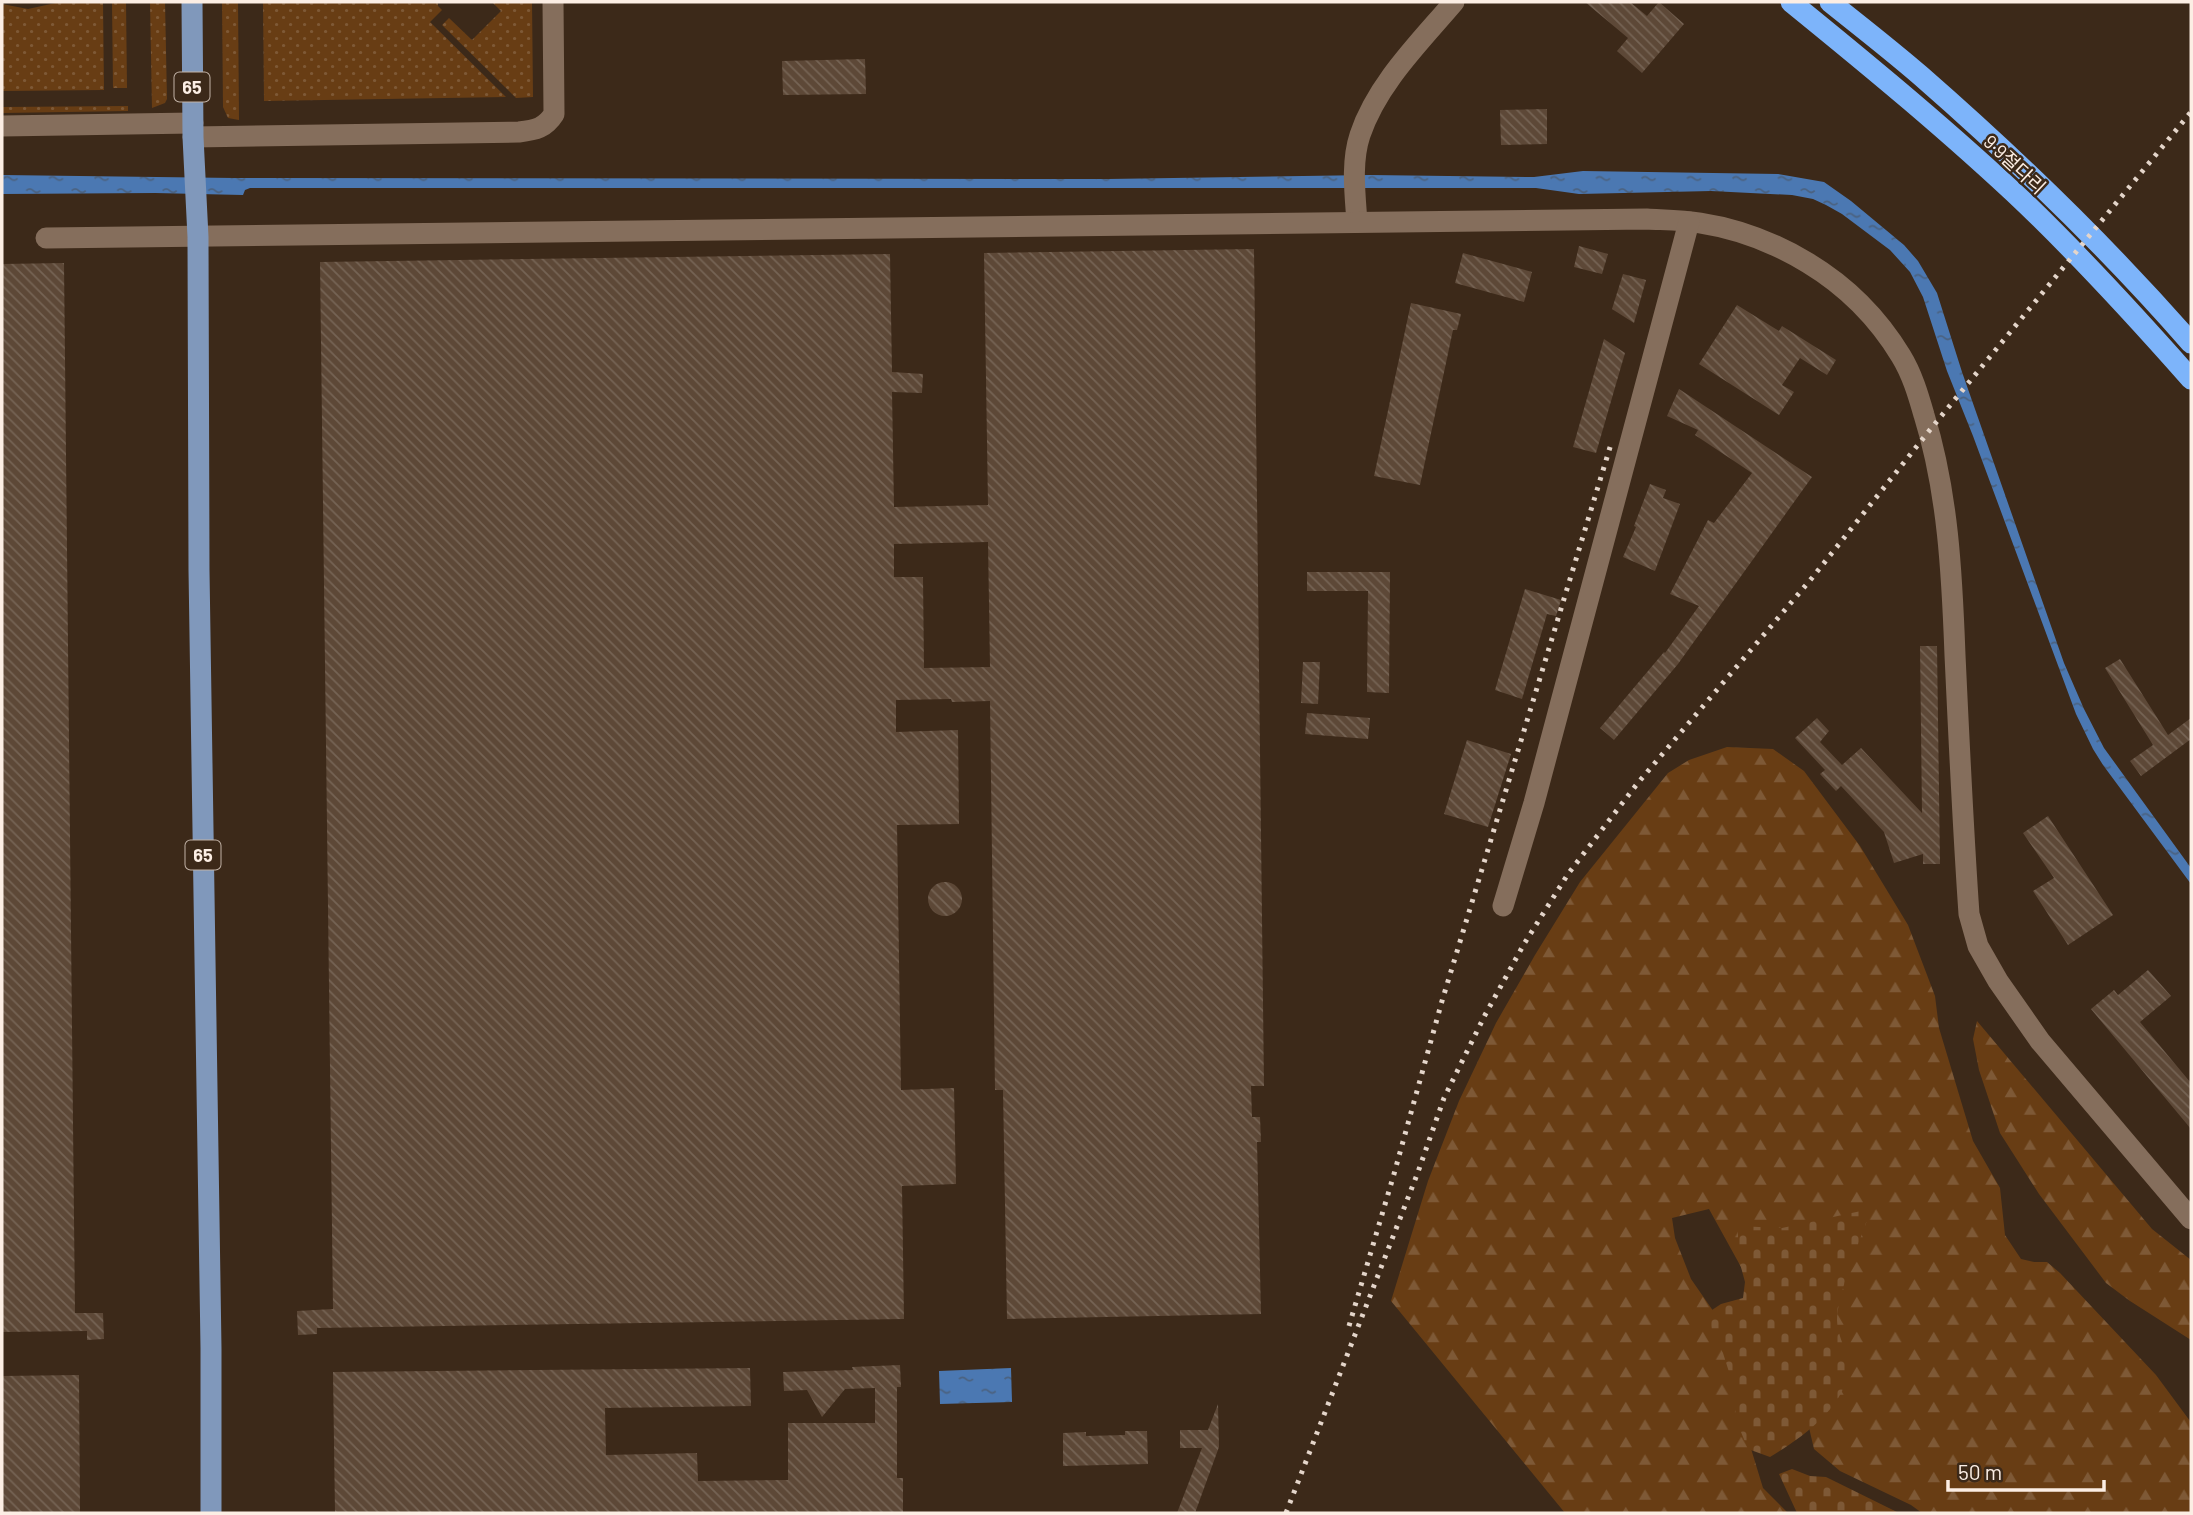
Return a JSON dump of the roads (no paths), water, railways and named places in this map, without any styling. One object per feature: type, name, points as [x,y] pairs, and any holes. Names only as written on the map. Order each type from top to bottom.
[{"type":"highway","name":"9·9절다리","points":[[1791,2],[1903,92],[2027,205],[2133,313],[2191,379]]},
{"type":"highway","name":"9·9절다리","points":[[1830,2],[1920,75],[2042,187],[2149,295],[2191,343]]},
{"type":"main road","name":"65","points":[[192,2],[194,172],[198,237],[199,556],[211,1513]]},
{"type":"street","points":[[2,127],[533,131],[543,127],[554,114],[553,2]]},
{"type":"street","points":[[1357,222],[1355,183],[1359,136],[1390,78],[1454,2]]},
{"type":"street","points":[[46,238],[1647,219],[1699,222],[1749,234],[1781,247],[1852,294],[1881,328],[1901,356],[1919,397],[1929,431],[1945,499],[1969,914],[1978,946],[1998,981],[2040,1041],[2191,1219]]},
{"type":"street","points":[[1503,906],[1534,803],[1689,222]]},
{"type":"water","points":[[1583,171],[1778,174],[1824,182],[1904,245],[1918,261],[1937,293],[2064,663],[2084,709],[2104,748],[2191,868],[2191,884],[2103,765],[2076,714],[1947,371],[1923,297],[1910,272],[1890,250],[1842,214],[1813,199],[1792,195],[1711,191],[1579,194],[1536,188],[250,188],[245,190],[243,195],[2,194],[2,175],[234,178],[1108,179],[1370,175],[1534,177]]},
{"type":"water","points":[[1011,1368],[1012,1402],[940,1404],[939,1371]]},
{"type":"railway","points":[[1286,1513],[1444,1098],[1524,944],[1568,874],[1637,784],[1812,578],[2191,112]]},
{"type":"railway","points":[[1349,1326],[1442,1001],[1611,444]]}]
